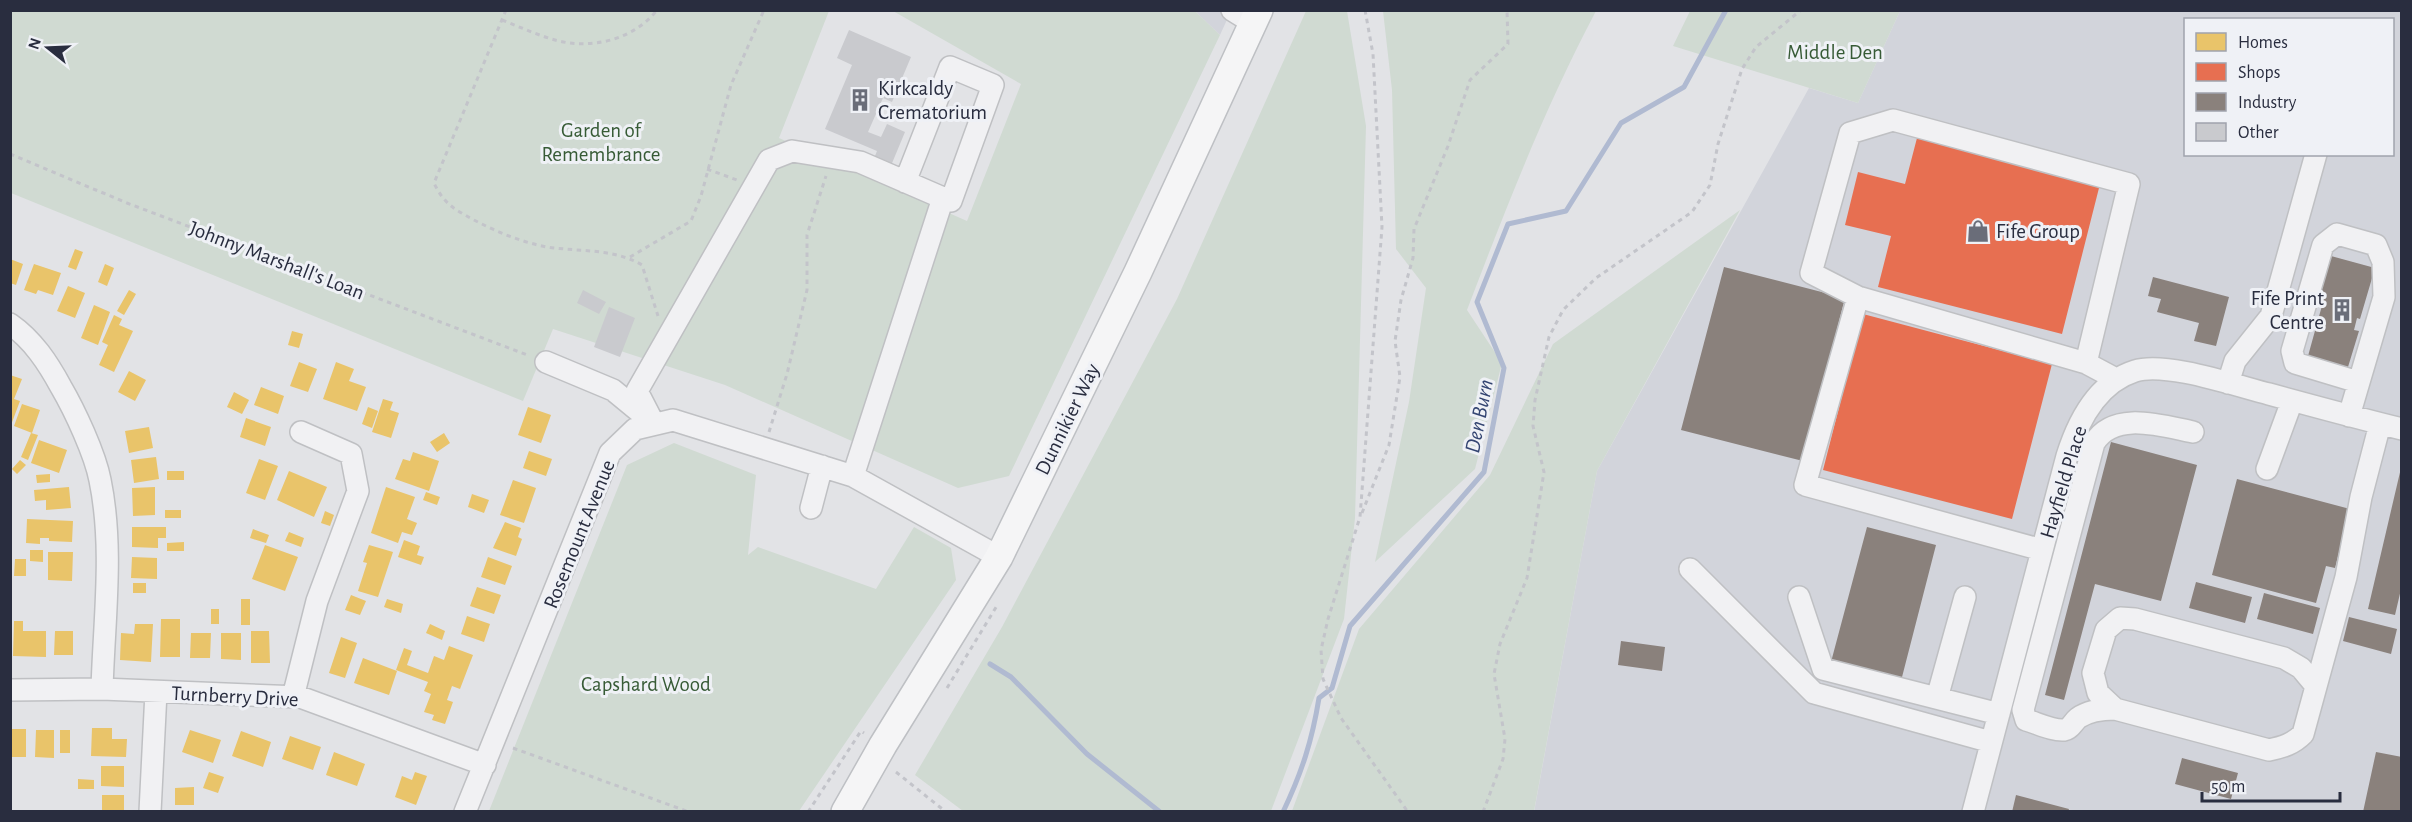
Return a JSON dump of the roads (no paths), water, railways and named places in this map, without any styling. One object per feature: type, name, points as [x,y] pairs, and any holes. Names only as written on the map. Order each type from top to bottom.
[{"type":"main road","name":"Dunnikier Way","points":[[844,812],[999,557],[1138,272],[1248,15]]},
{"type":"street","points":[[654,424],[637,391],[769,160],[792,151],[860,162],[906,182],[943,198],[951,201],[993,85],[950,67],[906,182]]},
{"type":"street","points":[[2086,363],[2128,184],[1893,120],[1850,133],[1811,273],[1858,297],[2086,363],[2116,379]]},
{"type":"street","points":[[2228,383],[2235,361],[2271,316],[2315,156]]},
{"type":"street","points":[[853,476],[943,198]]},
{"type":"street","points":[[2349,416],[2384,297],[2383,262],[2376,245],[2337,234],[2323,245],[2292,351],[2295,363],[2358,382]]},
{"type":"street","points":[[1858,297],[1805,485],[2042,550]]},
{"type":"street","points":[[10,324],[24,334],[48,364],[73,408],[100,478],[107,538],[102,689]]},
{"type":"street","points":[[546,362],[613,390],[654,424]]},
{"type":"street","name":"Hayfield Place","points":[[1973,812],[2076,429],[2088,406],[2116,379],[2137,370],[2157,368],[2228,383],[2402,429]]},
{"type":"street","points":[[2268,469],[2292,400]]},
{"type":"street","name":"Rosemount Avenue","points":[[465,812],[610,453],[635,429],[673,420],[853,476],[999,557]]},
{"type":"street","points":[[2193,432],[2135,423],[2113,425],[2097,437],[2023,710],[2026,720],[2061,730],[2070,727],[2078,718],[2103,709],[2115,709],[2269,750],[2285,747],[2296,741],[2302,734],[2346,577],[2361,497],[2380,424]]},
{"type":"street","points":[[293,697],[317,601],[358,491],[351,454],[301,432]]},
{"type":"street","points":[[811,508],[822,466]]},
{"type":"street","points":[[1690,569],[1814,693],[1991,742]]},
{"type":"street","points":[[1799,597],[1823,669],[1999,714]]},
{"type":"street","points":[[1936,698],[1965,597]]},
{"type":"street","points":[[2115,709],[2098,693],[2093,673],[2106,630],[2120,618],[2135,619],[2284,658],[2301,668],[2316,686]]},
{"type":"street","name":"Turnberry Drive","points":[[10,690],[102,689],[300,698],[484,765]]},
{"type":"street","points":[[150,812],[156,692]]},
{"type":"waterway","name":"Den Burn","points":[[1283,812],[1306,756],[1319,698],[1332,688],[1350,626],[1484,472],[1504,368],[1477,302],[1508,224],[1566,211],[1621,123],[1684,87],[1726,10]]},
{"type":"waterway","points":[[990,664],[1011,677],[1087,754],[1160,812]]},
{"type":"place","name":"Kirkcaldy Crematorium","points":[[860,100]]},
{"type":"place","name":"Fife Group","points":[[1978,231]]},
{"type":"place","name":"Fife Print Centre","points":[[2342,310]]},
{"type":"park label","name":"Middle Den","points":[[1835,52]]},
{"type":"park label","name":"Garden of Remembrance","points":[[601,142]]},
{"type":"park label","name":"Capshard Wood","points":[[646,684]]}]
